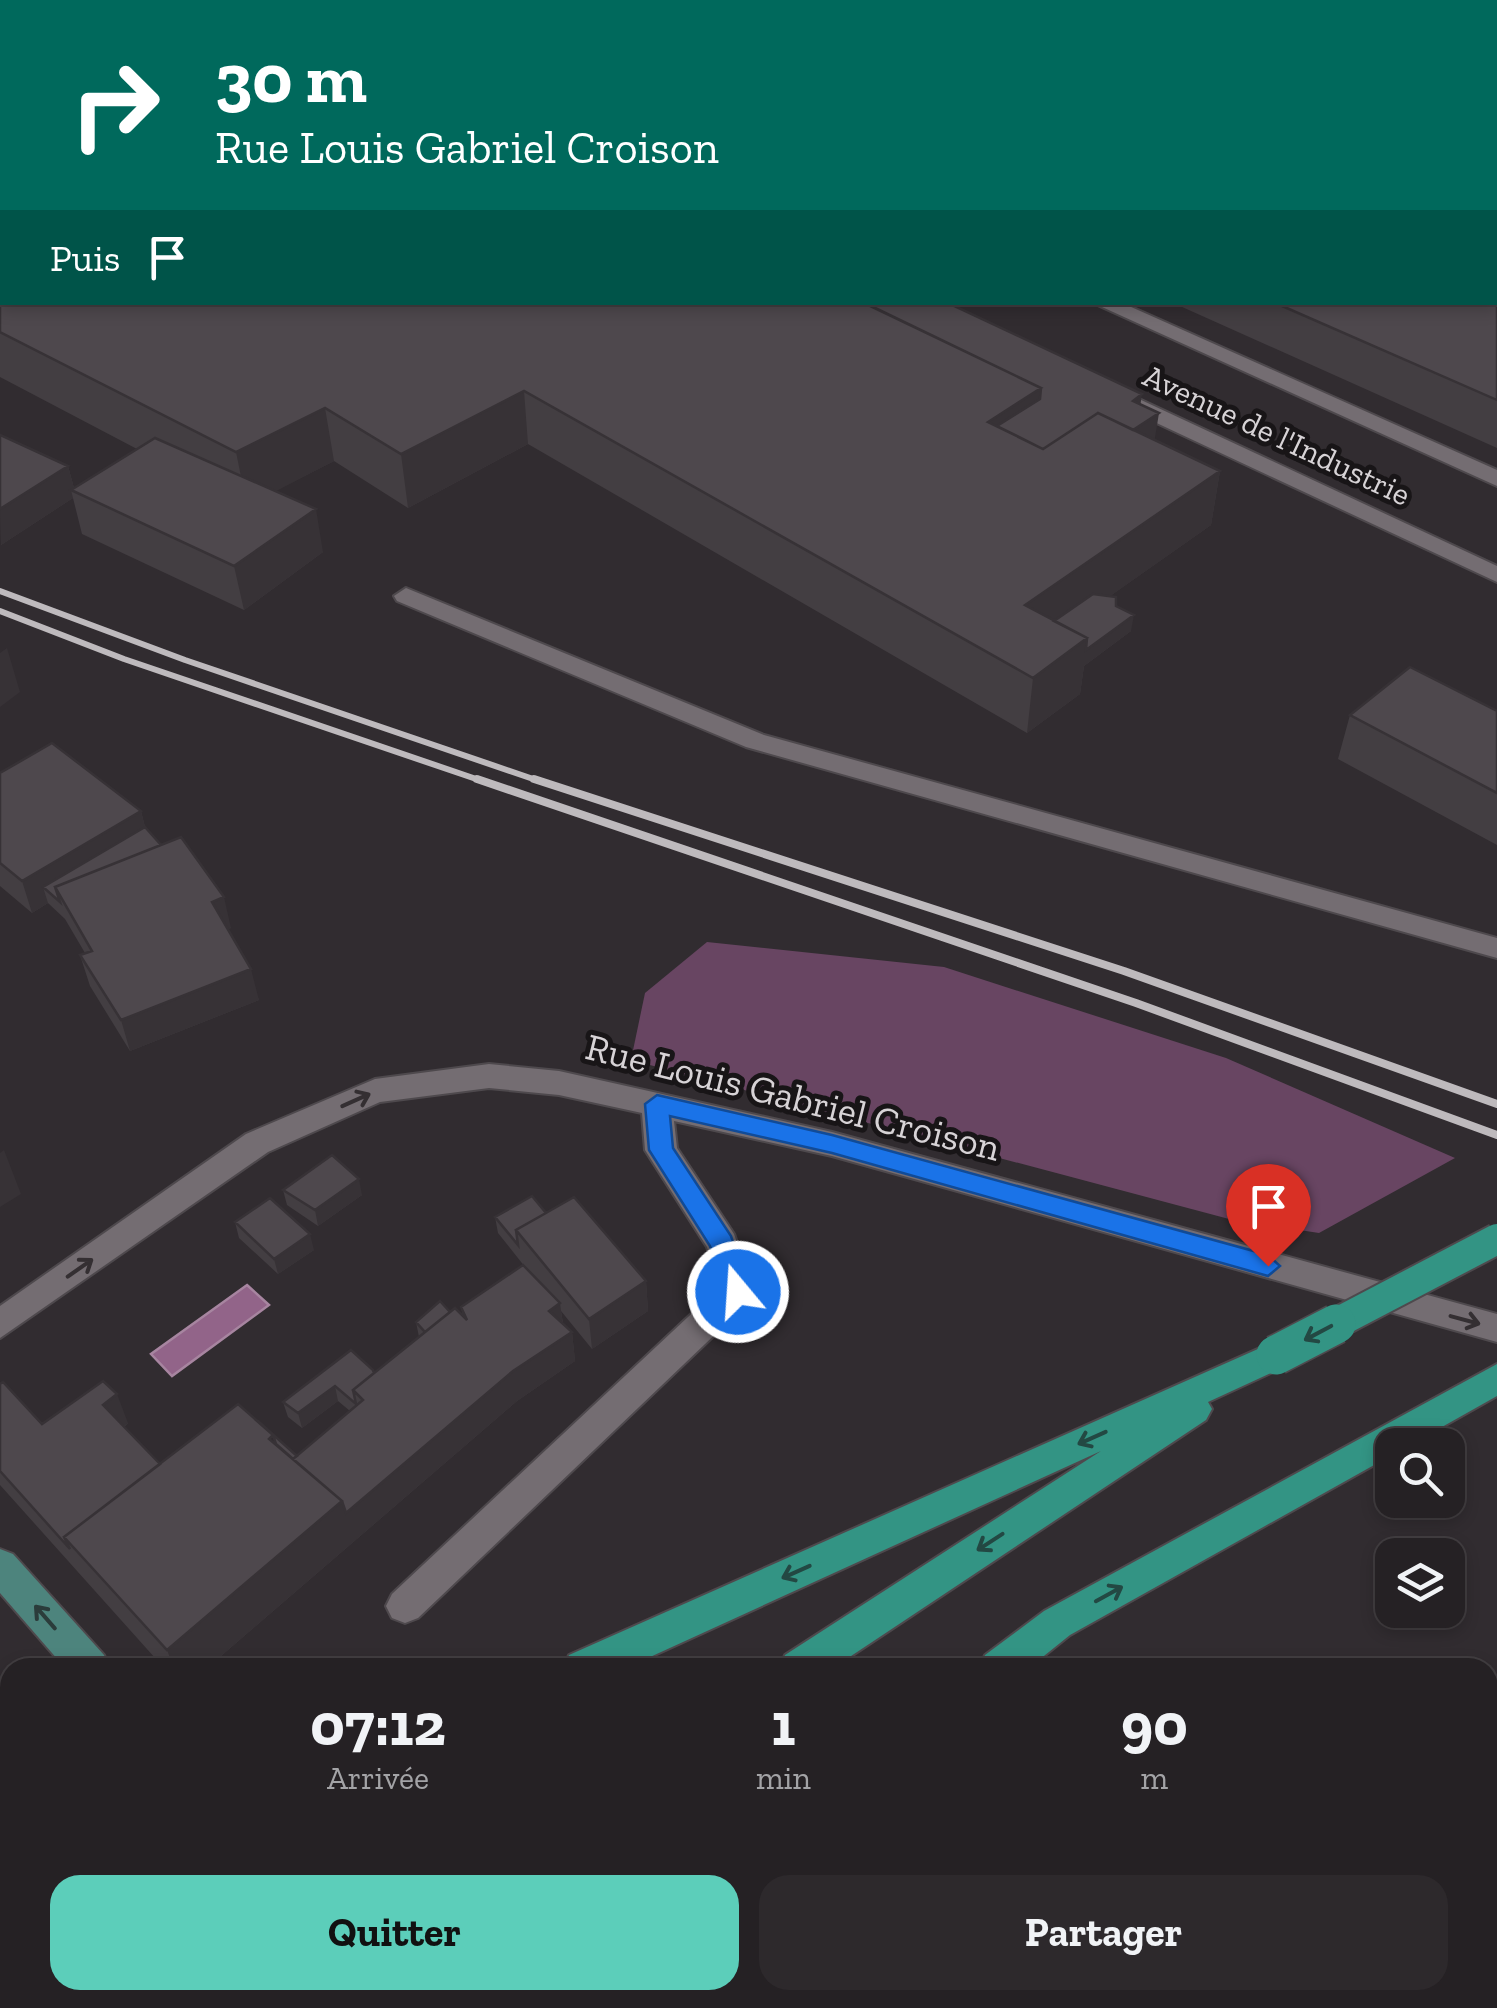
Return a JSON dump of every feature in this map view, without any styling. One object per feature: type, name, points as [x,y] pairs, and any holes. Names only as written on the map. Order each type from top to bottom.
[{"type":"highway","points":[[606,1658],[1276,1355],[1497,1239]]},
{"type":"highway","points":[[814,1658],[1276,1355]]},
{"type":"highway","points":[[1012,1658],[1057,1623],[1497,1379]]},
{"type":"main road","points":[[0,1566],[81,1658]]},
{"type":"street","points":[[1108,305],[1497,479]]},
{"type":"street","name":"Avenue de l'Industrie","points":[[1101,388],[1497,574]]},
{"type":"street","points":[[406,596],[755,741],[1497,948]]},
{"type":"street","name":"Rue Louis Gabriel Croison","points":[[0,1324],[257,1143],[375,1091],[488,1076],[559,1083],[832,1144],[1497,1328]]},
{"type":"street","points":[[405,1606],[738,1292],[722,1243],[661,1150],[657,1104]]},
{"type":"shaded area","points":[[707,942],[944,967],[1226,1058],[1455,1158],[1319,1233],[1229,1219],[631,1060],[645,993]]},
{"type":"shaded area","points":[[247,1285],[269,1305],[172,1376],[151,1354]]},
{"type":"building","points":[[0,305],[869,305],[1041,388],[988,422],[1043,449],[1098,413],[1220,471],[1025,605],[1087,638],[1033,678],[524,391],[401,454],[325,408],[236,452],[0,332]]},
{"type":"building","points":[[868,305],[952,305],[1142,394],[1133,401],[1159,413],[1133,430],[1098,413],[1043,449],[997,426],[1040,399],[1041,388]]},
{"type":"building","points":[[1280,305],[1497,305],[1497,400]]},
{"type":"building","points":[[0,435],[68,466],[0,509]]},
{"type":"building","points":[[155,438],[316,509],[234,566],[71,490]]},
{"type":"building","points":[[1093,594],[1116,597],[1116,606],[1134,615],[1086,650],[1087,638],[1054,621]]},
{"type":"building","points":[[1410,667],[1497,711],[1497,793],[1350,715]]},
{"type":"building","points":[[52,743],[141,811],[22,881],[0,863],[0,773]]},
{"type":"building","points":[[145,827],[161,845],[55,887],[60,902],[43,887]]},
{"type":"building","points":[[181,837],[224,897],[212,902],[251,969],[121,1020],[80,955],[92,951],[55,887]]},
{"type":"building","points":[[332,1155],[359,1179],[315,1210],[283,1190]]},
{"type":"building","points":[[532,1196],[546,1213],[516,1230],[518,1245],[495,1217]]},
{"type":"building","points":[[574,1197],[646,1281],[589,1319],[516,1230]]},
{"type":"building","points":[[270,1198],[310,1234],[274,1259],[235,1222]]},
{"type":"building","points":[[523,1265],[560,1303],[549,1311],[572,1332],[513,1371],[346,1513],[342,1501],[293,1459],[363,1400],[353,1390],[455,1308],[467,1320],[461,1307]]},
{"type":"building","points":[[440,1301],[450,1312],[425,1332],[416,1322]]},
{"type":"building","points":[[351,1350],[374,1373],[353,1390],[356,1404],[335,1386],[298,1413],[283,1402]]},
{"type":"building","points":[[103,1381],[117,1394],[103,1405],[160,1464],[64,1537],[70,1549],[0,1471],[0,1384],[3,1382],[42,1424]]},
{"type":"building","points":[[238,1404],[273,1435],[269,1439],[342,1501],[167,1650],[64,1537]]},
{"type":"building","points":[[273,1435],[297,1456],[293,1459],[276,1444]]},
{"type":"railway","points":[[0,591],[185,660],[542,782]]},
{"type":"railway","points":[[0,611],[124,659],[485,782]]},
{"type":"railway","points":[[477,779],[1136,1003],[1497,1135]]},
{"type":"railway","points":[[534,779],[1124,971],[1497,1104]]},
{"type":"route","points":[[738,1292],[722,1243],[661,1150],[657,1104],[832,1144],[1268,1266]]}]
